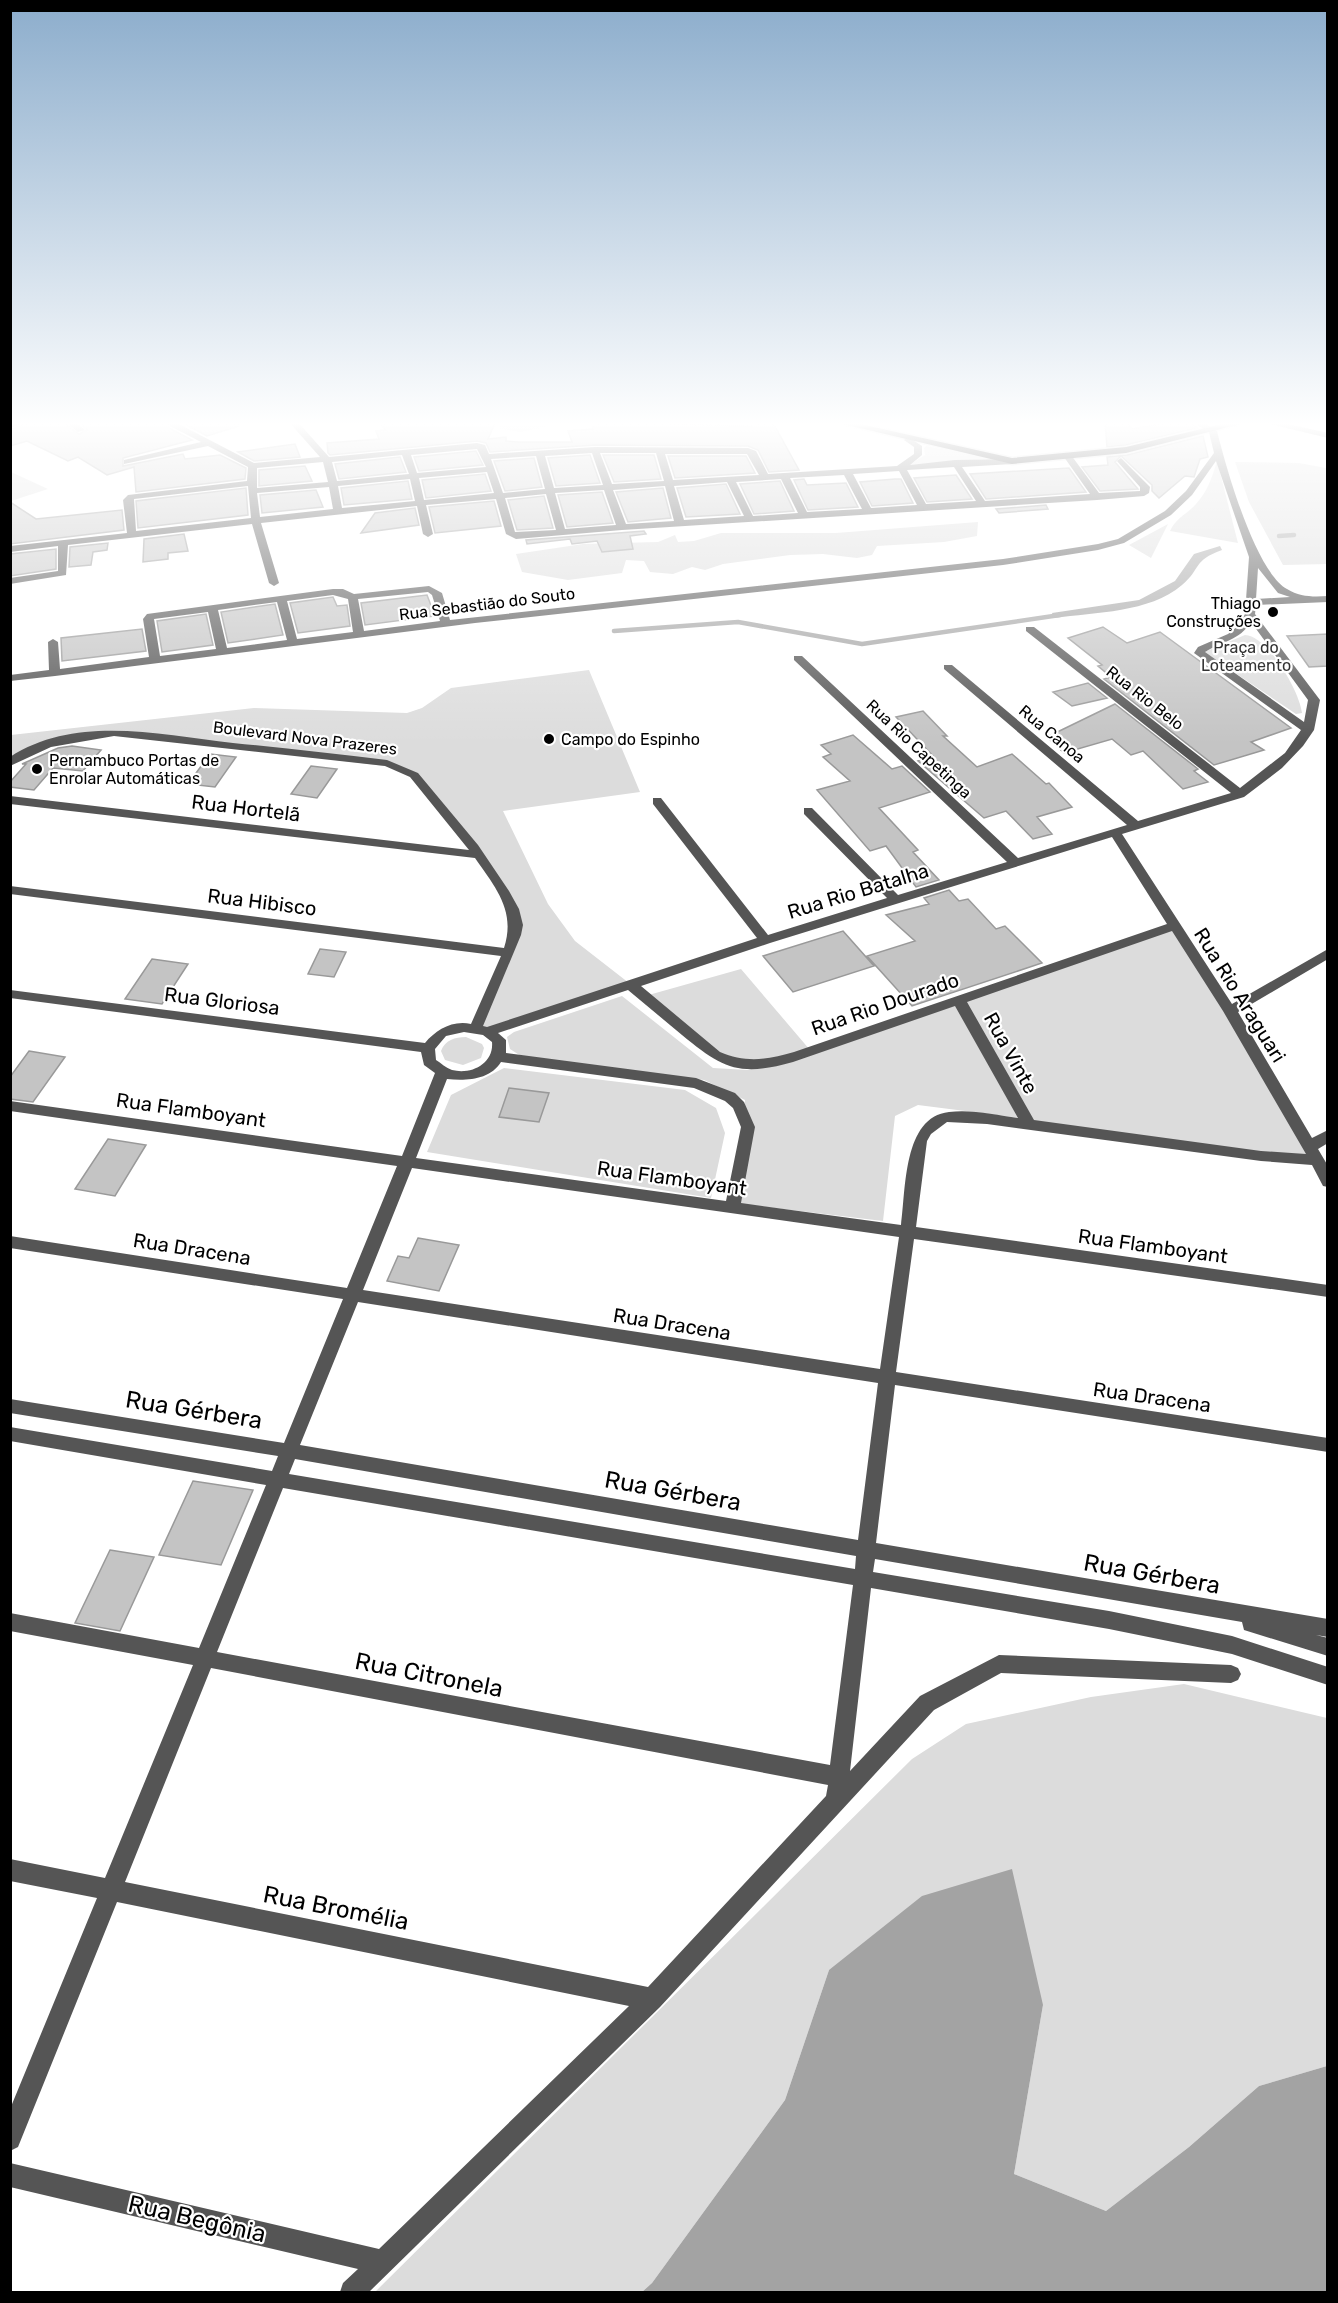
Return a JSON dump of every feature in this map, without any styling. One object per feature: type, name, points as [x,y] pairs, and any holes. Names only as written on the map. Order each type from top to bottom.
[{"type":"street","points":[[131,528],[132,535]]},
{"type":"street","points":[[10,549],[186,528]]},
{"type":"street","points":[[257,528],[273,583]]},
{"type":"street","points":[[427,528],[428,534]]},
{"type":"street","points":[[510,528],[512,535],[592,528]]},
{"type":"street","name":"Rua Sebastião do Souto","points":[[10,678],[359,634],[1003,562],[1098,547],[1121,541],[1142,528]]},
{"type":"street","points":[[1243,528],[1254,557],[1282,591],[1307,600]]},
{"type":"street","points":[[10,581],[63,573],[63,543]]},
{"type":"street","points":[[1254,557],[1250,608],[1242,627],[1232,636],[1202,649],[1200,653],[1308,730]]},
{"type":"street","name":"Rua Sebastião do Souto","points":[[154,660],[149,617],[281,598],[337,592],[353,597],[423,589],[437,593],[446,624]]},
{"type":"street","points":[[353,597],[359,634]]},
{"type":"street","points":[[281,598],[293,642]]},
{"type":"street","points":[[1250,608],[1324,599],[1328,609]]},
{"type":"street","points":[[212,607],[222,651]]},
{"type":"street","points":[[1240,794],[1289,757],[1308,730],[1314,714],[1314,700],[1250,608]]},
{"type":"street","name":"Rua Rio Belo","points":[[1030,629],[1240,794]]},
{"type":"street","points":[[53,642],[55,673]]},
{"type":"street","name":"Rua Rio Capetinga","points":[[798,658],[1017,864]]},
{"type":"street","name":"Rua Canoa","points":[[948,667],[1135,825]]},
{"type":"street","name":"Boulevard Nova Prazeres","points":[[10,763],[38,746],[82,736],[114,733],[387,763],[414,775],[478,855],[505,894],[514,913],[516,927],[482,1029]]},
{"type":"street","name":"Rua Rio Batalha","points":[[482,1029],[1240,794]]},
{"type":"street","name":"Rua Hortelã","points":[[10,800],[478,855]]},
{"type":"street","points":[[657,801],[765,940]]},
{"type":"street","points":[[808,812],[896,900]]},
{"type":"street","name":"Rua Rio Araguari","points":[[1115,832],[1173,926],[1230,1011],[1328,1182]]},
{"type":"street","name":"Rua Hibisco","points":[[10,890],[508,952]]},
{"type":"street","name":"Rua Rio Dourado","points":[[629,983],[715,1056],[745,1066],[780,1061],[1173,926]]},
{"type":"street","points":[[1230,1011],[1327,954]]},
{"type":"street","name":"Rua Gloriosa","points":[[10,994],[428,1048]]},
{"type":"street","name":"Rua Vinte","points":[[959,1000],[1029,1125]]},
{"type":"street","points":[[452,1029],[482,1029],[500,1043],[499,1057],[488,1068],[471,1075],[443,1072],[429,1062],[428,1048],[433,1040],[452,1029]]},
{"type":"street","points":[[499,1057],[696,1083],[730,1096],[739,1106],[748,1127],[732,1208]]},
{"type":"street","points":[[10,2139],[443,1072]]},
{"type":"street","name":"Rua Flamboyant","points":[[10,1106],[1328,1291]]},
{"type":"street","points":[[836,1802],[888,1379],[920,1141],[927,1125],[947,1116],[1261,1156],[1313,1154],[1328,1135]]},
{"type":"street","name":"Rua Dracena","points":[[10,1242],[1328,1445]]},
{"type":"street","name":"Rua Gérbera","points":[[10,1406],[290,1451],[1191,1607],[1328,1628]]},
{"type":"street","points":[[10,1434],[279,1477],[1109,1620],[1221,1643],[1328,1676]]},
{"type":"street","points":[[1191,1607],[1328,1647]]},
{"type":"street","name":"Rua Citronela","points":[[10,1622],[839,1777]]},
{"type":"street","points":[[352,2292],[652,1999],[927,1703],[999,1664],[1231,1674]]},
{"type":"street","name":"Rua Bromélia","points":[[10,1870],[652,1999]]},
{"type":"street","name":"Rua Begônia","points":[[10,2175],[383,2262]]},
{"type":"green space","points":[[894,528],[978,528],[977,536],[944,542],[877,546],[872,555],[857,558],[823,554],[790,555],[723,564],[705,570],[692,567],[673,574],[650,572],[644,561],[626,560],[622,573],[568,580],[522,572],[516,554],[583,544],[658,542],[675,535],[678,542],[694,541],[721,533],[836,533]]},
{"type":"green space","points":[[1160,528],[1166,528],[1151,558],[1129,545]]},
{"type":"green space","points":[[1172,528],[1234,528],[1238,543],[1170,531]]},
{"type":"green space","points":[[1263,528],[1327,528],[1327,564],[1283,565]]},
{"type":"green space","name":"Praça do Loteamento","points":[[1245,635],[1254,638],[1273,655],[1289,679],[1302,713],[1296,714],[1204,652]]},
{"type":"green space","points":[[589,670],[640,792],[503,811],[548,904],[575,941],[629,983],[489,1031],[476,1027],[516,927],[505,894],[414,775],[401,768],[114,733],[38,746],[11,763],[11,735],[254,708],[407,713],[422,708],[451,688]]},
{"type":"green space","points":[[1173,926],[1315,1160],[1029,1125],[959,1000]]},
{"type":"green space","points":[[741,969],[810,1050],[957,1005],[1019,1118],[918,1105],[895,1116],[883,1221],[741,1204],[745,1100],[704,1080],[521,1056],[510,1049],[507,1037],[514,1032],[622,996],[713,1068],[748,1070],[766,1064],[731,1063],[645,996]]},
{"type":"green space","points":[[466,1037],[482,1044],[484,1048],[481,1058],[463,1065],[445,1060],[441,1051],[445,1044],[454,1039]]},
{"type":"green space","points":[[504,1068],[685,1090],[716,1108],[725,1133],[711,1198],[427,1152],[451,1095]]},
{"type":"green space","points":[[1184,1684],[1327,1718],[1327,2066],[1259,2086],[1189,2147],[1106,2211],[1014,2174],[1043,2005],[829,1970],[785,2100],[652,2283],[642,2292],[375,2292],[912,1759],[966,1724],[1091,1697]]},
{"type":"shaded area","points":[[1220,546],[1222,550],[1201,561],[1182,585],[1154,601],[1121,610],[1054,618],[1052,613],[1139,600],[1175,581],[1194,554]]},
{"type":"shaded area","points":[[1012,1869],[1043,2005],[1014,2174],[1106,2211],[1189,2147],[1259,2086],[1327,2066],[1327,2292],[642,2292],[652,2283],[785,2100],[829,1970],[922,1896]]},
{"type":"building","points":[[10,528],[124,528],[124,530],[10,544]]},
{"type":"building","points":[[364,528],[394,528],[361,533]]},
{"type":"building","points":[[434,528],[478,528],[435,533]]},
{"type":"building","points":[[644,531],[646,534],[630,536],[633,549],[602,552],[597,541],[572,544],[570,539],[527,544],[526,540]]},
{"type":"building","points":[[184,534],[188,551],[168,553],[168,559],[143,562],[144,539]]},
{"type":"building","points":[[108,543],[107,550],[93,552],[91,565],[69,567],[70,547]]},
{"type":"building","points":[[56,549],[56,569],[10,576],[10,554]]},
{"type":"building","points":[[427,595],[435,616],[365,625],[361,603]]},
{"type":"building","points":[[333,597],[337,606],[347,605],[350,626],[298,633],[290,603]]},
{"type":"building","points":[[275,604],[283,635],[228,643],[221,612]]},
{"type":"building","points":[[206,614],[213,645],[162,652],[157,621]]},
{"type":"building","points":[[1103,627],[1127,643],[1160,632],[1291,728],[1251,742],[1264,750],[1214,765],[1104,679],[1111,677],[1098,666],[1102,665],[1068,638]]},
{"type":"building","points":[[142,629],[146,651],[62,661],[61,638]]},
{"type":"building","points":[[1328,634],[1328,666],[1309,667],[1287,636]]},
{"type":"building","points":[[1088,683],[1107,698],[1072,706],[1053,692]]},
{"type":"building","points":[[1115,704],[1198,769],[1194,771],[1208,782],[1183,789],[1143,751],[1131,755],[1112,739],[1064,753],[1047,737]]},
{"type":"building","points":[[923,711],[947,736],[943,736],[977,767],[1012,754],[1046,784],[1049,783],[1072,807],[1037,817],[1052,834],[1033,839],[1006,811],[984,818],[918,761],[934,757],[896,717]]},
{"type":"building","points":[[853,735],[892,769],[902,766],[930,792],[879,808],[918,850],[913,852],[939,880],[916,887],[886,846],[870,851],[817,790],[850,781],[823,757],[831,754],[821,745]]},
{"type":"building","name":"Pernambuco Portas de Enrolar Automáticas","points":[[72,746],[101,750],[83,771],[53,768],[34,790],[10,787],[10,782],[26,764],[22,764],[58,748]]},
{"type":"building","points":[[210,754],[236,757],[215,787],[188,784]]},
{"type":"building","points":[[311,766],[337,769],[317,798],[291,794]]},
{"type":"building","points":[[949,890],[959,901],[968,899],[996,929],[1005,926],[1042,963],[912,1006],[867,956],[915,941],[886,915],[929,904],[924,898]]},
{"type":"building","points":[[843,931],[874,966],[793,992],[763,956]]},
{"type":"building","points":[[320,949],[346,952],[334,977],[308,974]]},
{"type":"building","points":[[152,959],[188,964],[162,1004],[125,999]]},
{"type":"building","points":[[29,1051],[65,1057],[33,1102],[10,1099],[10,1077]]},
{"type":"building","points":[[509,1088],[549,1093],[539,1122],[499,1117]]},
{"type":"building","points":[[108,1139],[146,1145],[115,1196],[75,1189]]},
{"type":"building","points":[[418,1238],[459,1245],[439,1291],[387,1281],[398,1256],[409,1258]]},
{"type":"building","points":[[193,1481],[253,1490],[221,1565],[159,1555]]},
{"type":"building","points":[[110,1550],[154,1557],[120,1631],[75,1623]]},
{"type":"waterway","points":[[1279,536],[1294,535]]},
{"type":"waterway","points":[[614,631],[738,622],[862,644],[1060,615]]},
{"type":"place","name":"Thiago Construções","points":[[1273,612]]},
{"type":"place","name":"Campo do Espinho","points":[[549,739]]},
{"type":"place","name":"Pernambuco Portas de Enrolar Automáticas","points":[[37,769]]}]
